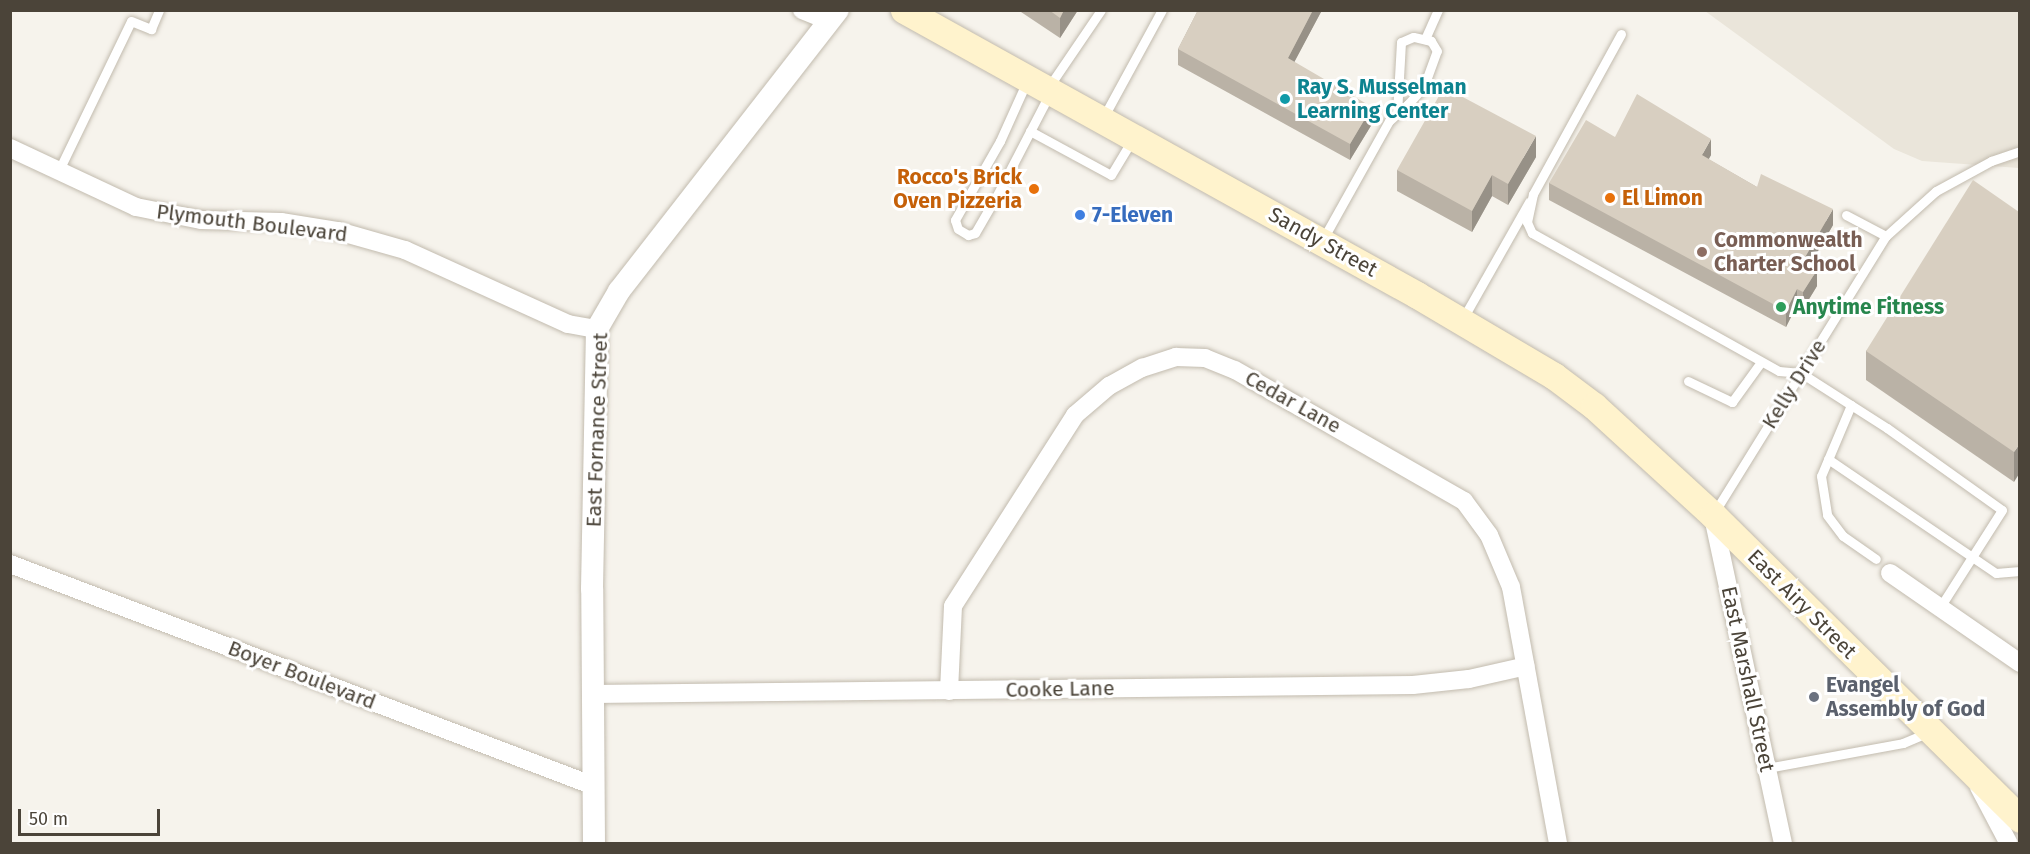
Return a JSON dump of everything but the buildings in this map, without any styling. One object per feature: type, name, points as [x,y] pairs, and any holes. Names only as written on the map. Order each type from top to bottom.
[{"type":"main road","name":"Sandy Street","points":[[904,10],[1462,320],[1554,375],[1594,406],[1713,515]]},
{"type":"main road","name":"East Airy Street","points":[[1713,515],[2019,819]]},
{"type":"street","points":[[802,10],[833,16]]},
{"type":"street","name":"East Fornance Street","points":[[594,843],[593,694],[597,329],[620,291],[833,16]]},
{"type":"street","name":"Plymouth Boulevard","points":[[10,148],[136,207],[201,220],[281,222],[338,231],[405,250],[568,324],[597,329]]},
{"type":"street","name":"Cedar Lane","points":[[949,691],[953,606],[1075,415],[1108,386],[1142,368],[1176,357],[1204,358],[1235,370],[1464,501],[1489,535],[1511,587],[1558,843]]},
{"type":"street","name":"East Marshall Street","points":[[1713,515],[1783,843]]},
{"type":"street","name":"Boyer Boulevard","points":[[10,564],[594,786]]},
{"type":"street","points":[[1890,573],[2019,663]]},
{"type":"street","name":"Cooke Lane","points":[[593,694],[1413,685],[1469,679],[1526,666]]},
{"type":"street","points":[[1972,774],[2009,843]]},
{"type":"lane","points":[[59,170],[130,21],[150,29],[159,10]]},
{"type":"lane","points":[[1042,87],[1030,131],[975,233],[968,235],[958,229],[955,220],[1000,141],[1101,10]]},
{"type":"lane","points":[[1102,120],[1162,10]]},
{"type":"lane","points":[[1425,39],[1438,10]]},
{"type":"lane","points":[[1462,320],[1621,34]]},
{"type":"lane","points":[[1321,242],[1389,121],[1419,92],[1434,63],[1437,51],[1425,39],[1406,38],[1401,42],[1397,113]]},
{"type":"lane","points":[[1030,131],[1111,175],[1133,137]]},
{"type":"lane","name":"Kelly Drive","points":[[1713,515],[1886,236],[1936,191],[1991,161],[2019,151]]},
{"type":"lane","points":[[1533,194],[1527,222],[1532,233],[1761,362],[1779,371],[1801,373],[2002,510],[1939,609]]},
{"type":"lane","points":[[1846,215],[1886,236]]},
{"type":"lane","points":[[1688,381],[1732,402],[1761,362]]},
{"type":"lane","points":[[1851,405],[1821,476],[1827,515],[1843,536],[1876,559]]},
{"type":"lane","points":[[1828,459],[1996,573],[2019,571]]},
{"type":"lane","points":[[1767,768],[1903,743],[1930,732]]},
{"type":"shaded area","points":[[1705,11],[2019,11],[2019,168],[1922,161],[1894,149]]},
{"type":"place","name":"Ray S. Musselman Learning Center","points":[[1285,99]]},
{"type":"place","name":"Rocco's Brick Oven Pizzeria","points":[[1034,189]]},
{"type":"place","name":"El Limon","points":[[1610,198]]},
{"type":"place","name":"7-Eleven","points":[[1080,215]]},
{"type":"place","name":"Commonwealth Charter School","points":[[1702,252]]},
{"type":"place","name":"Anytime Fitness","points":[[1781,307]]},
{"type":"place","name":"Evangel Assembly of God","points":[[1814,697]]}]
